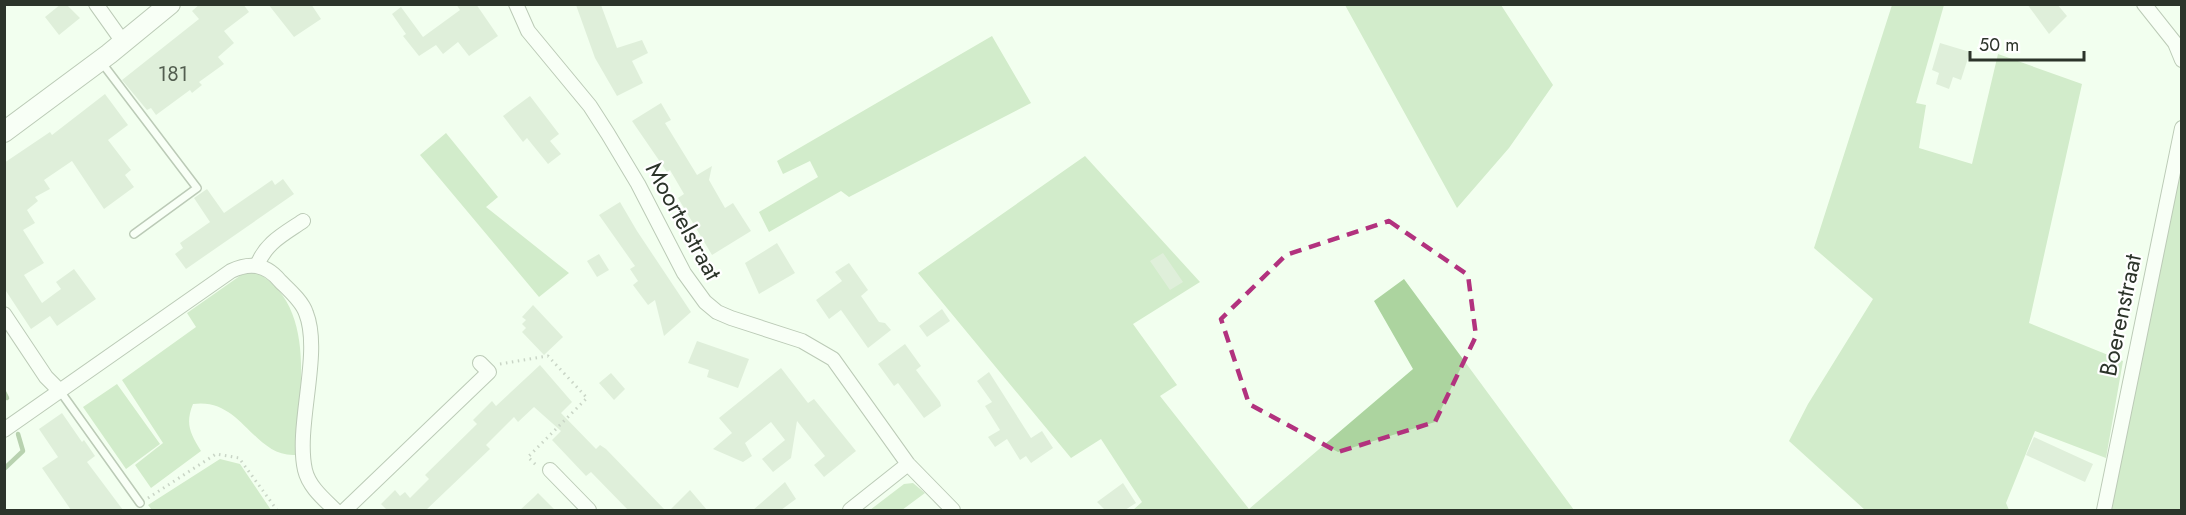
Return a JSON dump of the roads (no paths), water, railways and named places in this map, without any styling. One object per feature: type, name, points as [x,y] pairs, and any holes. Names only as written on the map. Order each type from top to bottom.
[{"type":"main road","points":[[4,132],[100,61],[170,4]]},
{"type":"street","points":[[96,4],[123,42]]},
{"type":"street","name":"Moortelstraat","points":[[516,4],[528,31],[590,106],[608,134],[638,184],[684,273],[705,302],[717,312],[802,341],[832,359],[908,464],[953,510]]},
{"type":"street","points":[[2144,4],[2175,43],[2181,60]]},
{"type":"street","name":"Boerenstraat","points":[[2104,510],[2181,128]]},
{"type":"street","points":[[257,266],[263,250],[270,243],[303,221]]},
{"type":"street","points":[[4,430],[231,271],[243,265],[257,266],[277,276],[306,313],[310,336],[303,449],[305,472],[316,491],[335,510]]},
{"type":"street","points":[[4,314],[46,377],[60,391]]},
{"type":"street","points":[[345,510],[489,366]]},
{"type":"street","points":[[850,510],[908,464]]},
{"type":"street","points":[[550,470],[590,510]]},
{"type":"lane","points":[[100,61],[197,188],[134,234]]},
{"type":"lane","points":[[60,391],[140,503]]},
{"type":"waterway","points":[[4,392],[7,398]]},
{"type":"waterway","points":[[4,469],[23,451],[18,434]]}]
